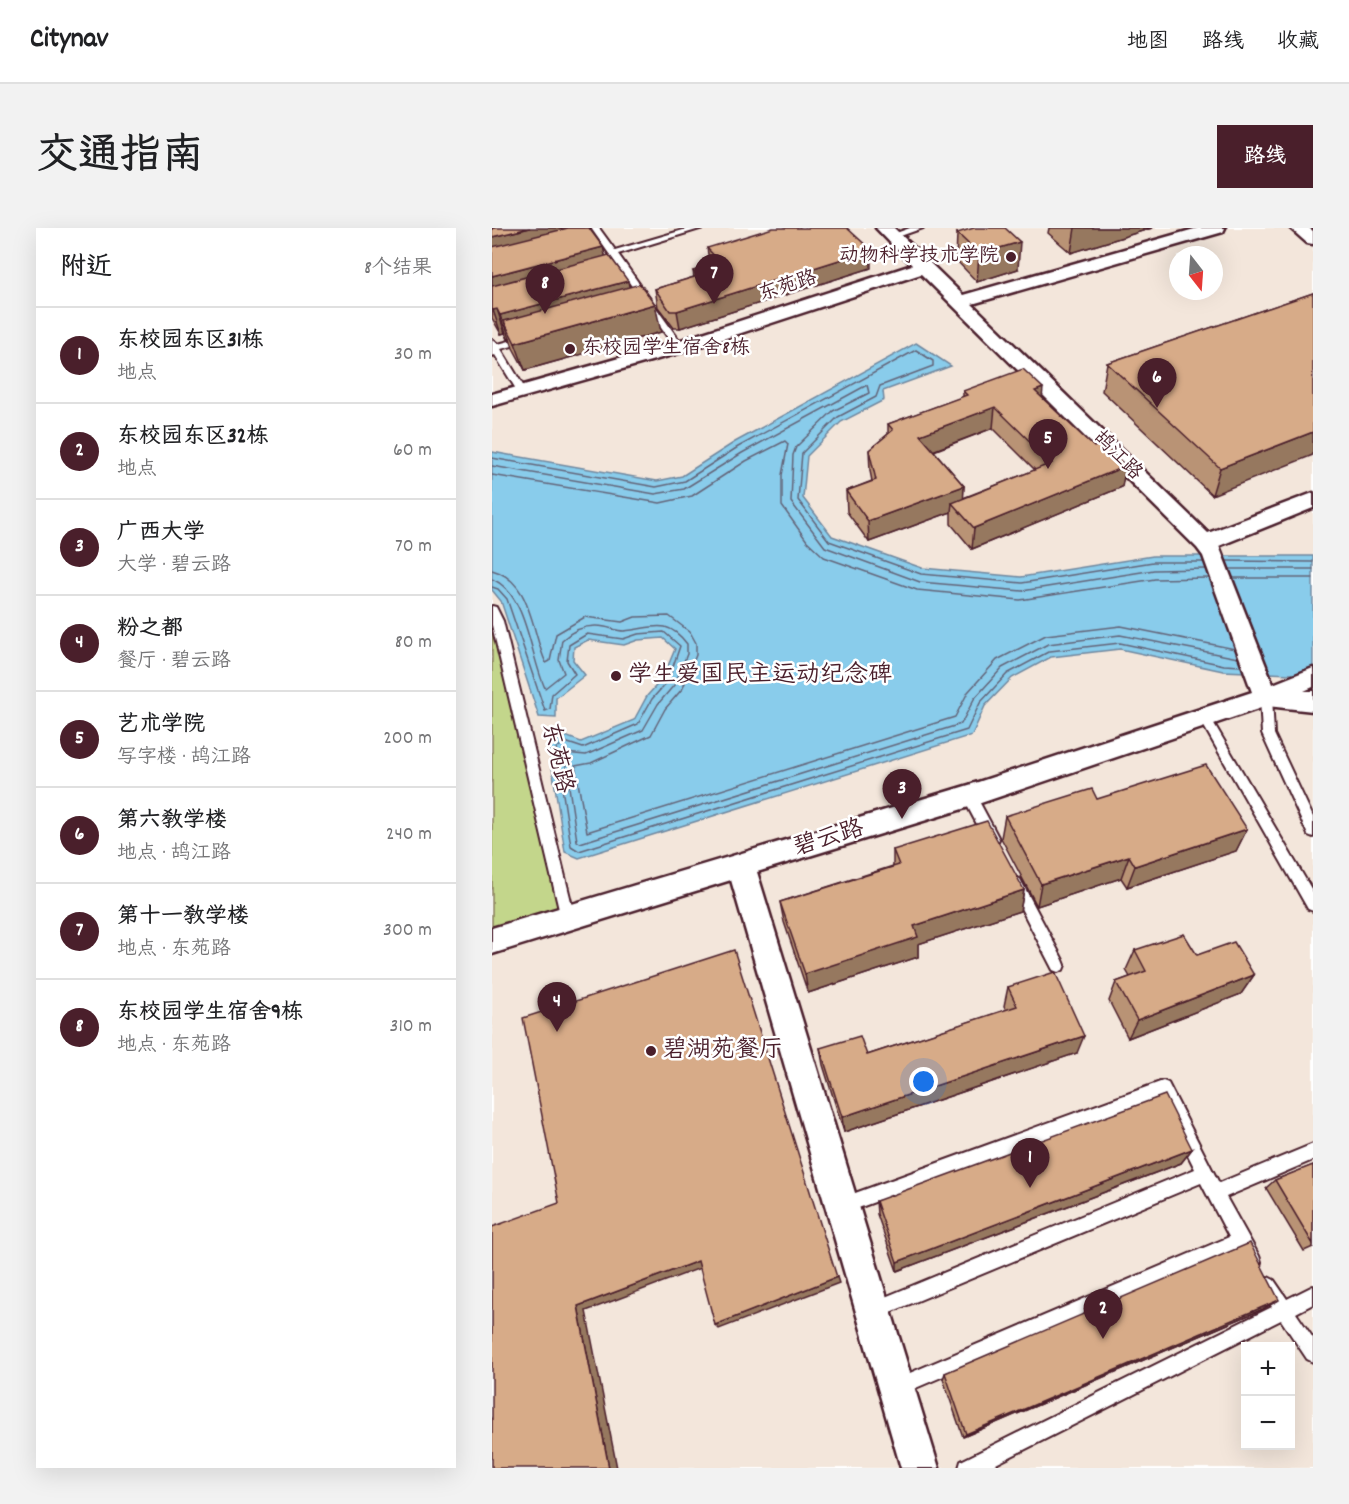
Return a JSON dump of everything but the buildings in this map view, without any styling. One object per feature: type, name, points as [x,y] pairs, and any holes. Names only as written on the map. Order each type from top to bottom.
[{"type":"street","points":[[961,301],[1217,228]]},
{"type":"street","points":[[1298,228],[1313,239]]},
{"type":"street","name":"鸪江路","points":[[888,232],[961,301],[1209,549],[1262,687]]},
{"type":"street","name":"东苑路","points":[[492,400],[680,346],[924,267]]},
{"type":"street","points":[[1209,549],[1313,500]]},
{"type":"street","points":[[1262,687],[1310,686]]},
{"type":"street","name":"碧云路","points":[[492,941],[969,796],[1205,718],[1262,687]]},
{"type":"street","points":[[741,866],[920,1468]]},
{"type":"lane","points":[[595,228],[680,346]]},
{"type":"lane","points":[[613,253],[699,228]]},
{"type":"lane","points":[[888,232],[919,228]]},
{"type":"lane","points":[[592,242],[603,239]]},
{"type":"lane","points":[[614,274],[626,271]]},
{"type":"lane","points":[[639,308],[650,305]]},
{"type":"lane","points":[[522,392],[493,347],[540,336]]},
{"type":"lane","name":"东苑路","points":[[492,610],[497,621],[568,918]]},
{"type":"lane","points":[[1262,687],[1268,734],[1313,831]]},
{"type":"lane","points":[[1205,718],[1313,904]]},
{"type":"lane","points":[[969,796],[997,848]]},
{"type":"lane","points":[[1008,870],[1058,965]]},
{"type":"lane","points":[[842,1206],[1163,1088],[1240,1240],[1283,1310],[1313,1353]]},
{"type":"lane","points":[[1215,1193],[1313,1152]]},
{"type":"lane","points":[[873,1310],[1205,1173]]},
{"type":"lane","points":[[896,1387],[1240,1240]]},
{"type":"lane","points":[[968,1468],[1313,1295]]},
{"type":"shaded area","points":[[492,228],[1313,228],[1313,1468],[492,1468]]},
{"type":"green space","points":[[492,629],[560,913],[492,933]]},
{"type":"water","points":[[916,343],[951,366],[883,391],[884,400],[841,422],[807,456],[803,498],[832,536],[922,568],[1021,577],[1153,556],[1313,556],[1313,675],[1223,671],[1120,649],[1051,657],[1012,678],[985,706],[972,735],[579,858],[565,852],[549,747],[563,735],[581,742],[634,720],[647,696],[663,678],[675,649],[663,638],[638,640],[624,645],[588,640],[574,647],[573,660],[585,675],[556,698],[556,718],[539,717],[501,601],[492,590],[492,452],[657,481],[682,476],[735,442]]},
{"type":"place","name":"动物科学技术学院","points":[[1011,257]]},
{"type":"place","name":"第十一教学楼","points":[[714,304]]},
{"type":"place","name":"东校园学生宿舍9栋","points":[[545,314]]},
{"type":"place","name":"东校园学生宿舍8栋","points":[[570,349]]},
{"type":"place","name":"第六教学楼","points":[[1157,408]]},
{"type":"place","name":"艺术学院","points":[[1048,469]]},
{"type":"place","name":"学生爱国民主运动纪念碑","points":[[616,676]]},
{"type":"place","name":"广西大学","points":[[902,819]]},
{"type":"place","name":"粉之都","points":[[557,1032]]},
{"type":"place","name":"碧湖苑餐厅","points":[[651,1051]]},
{"type":"place","name":"东校园东区31栋","points":[[1030,1188]]},
{"type":"place","name":"东校园东区32栋","points":[[1103,1339]]}]
